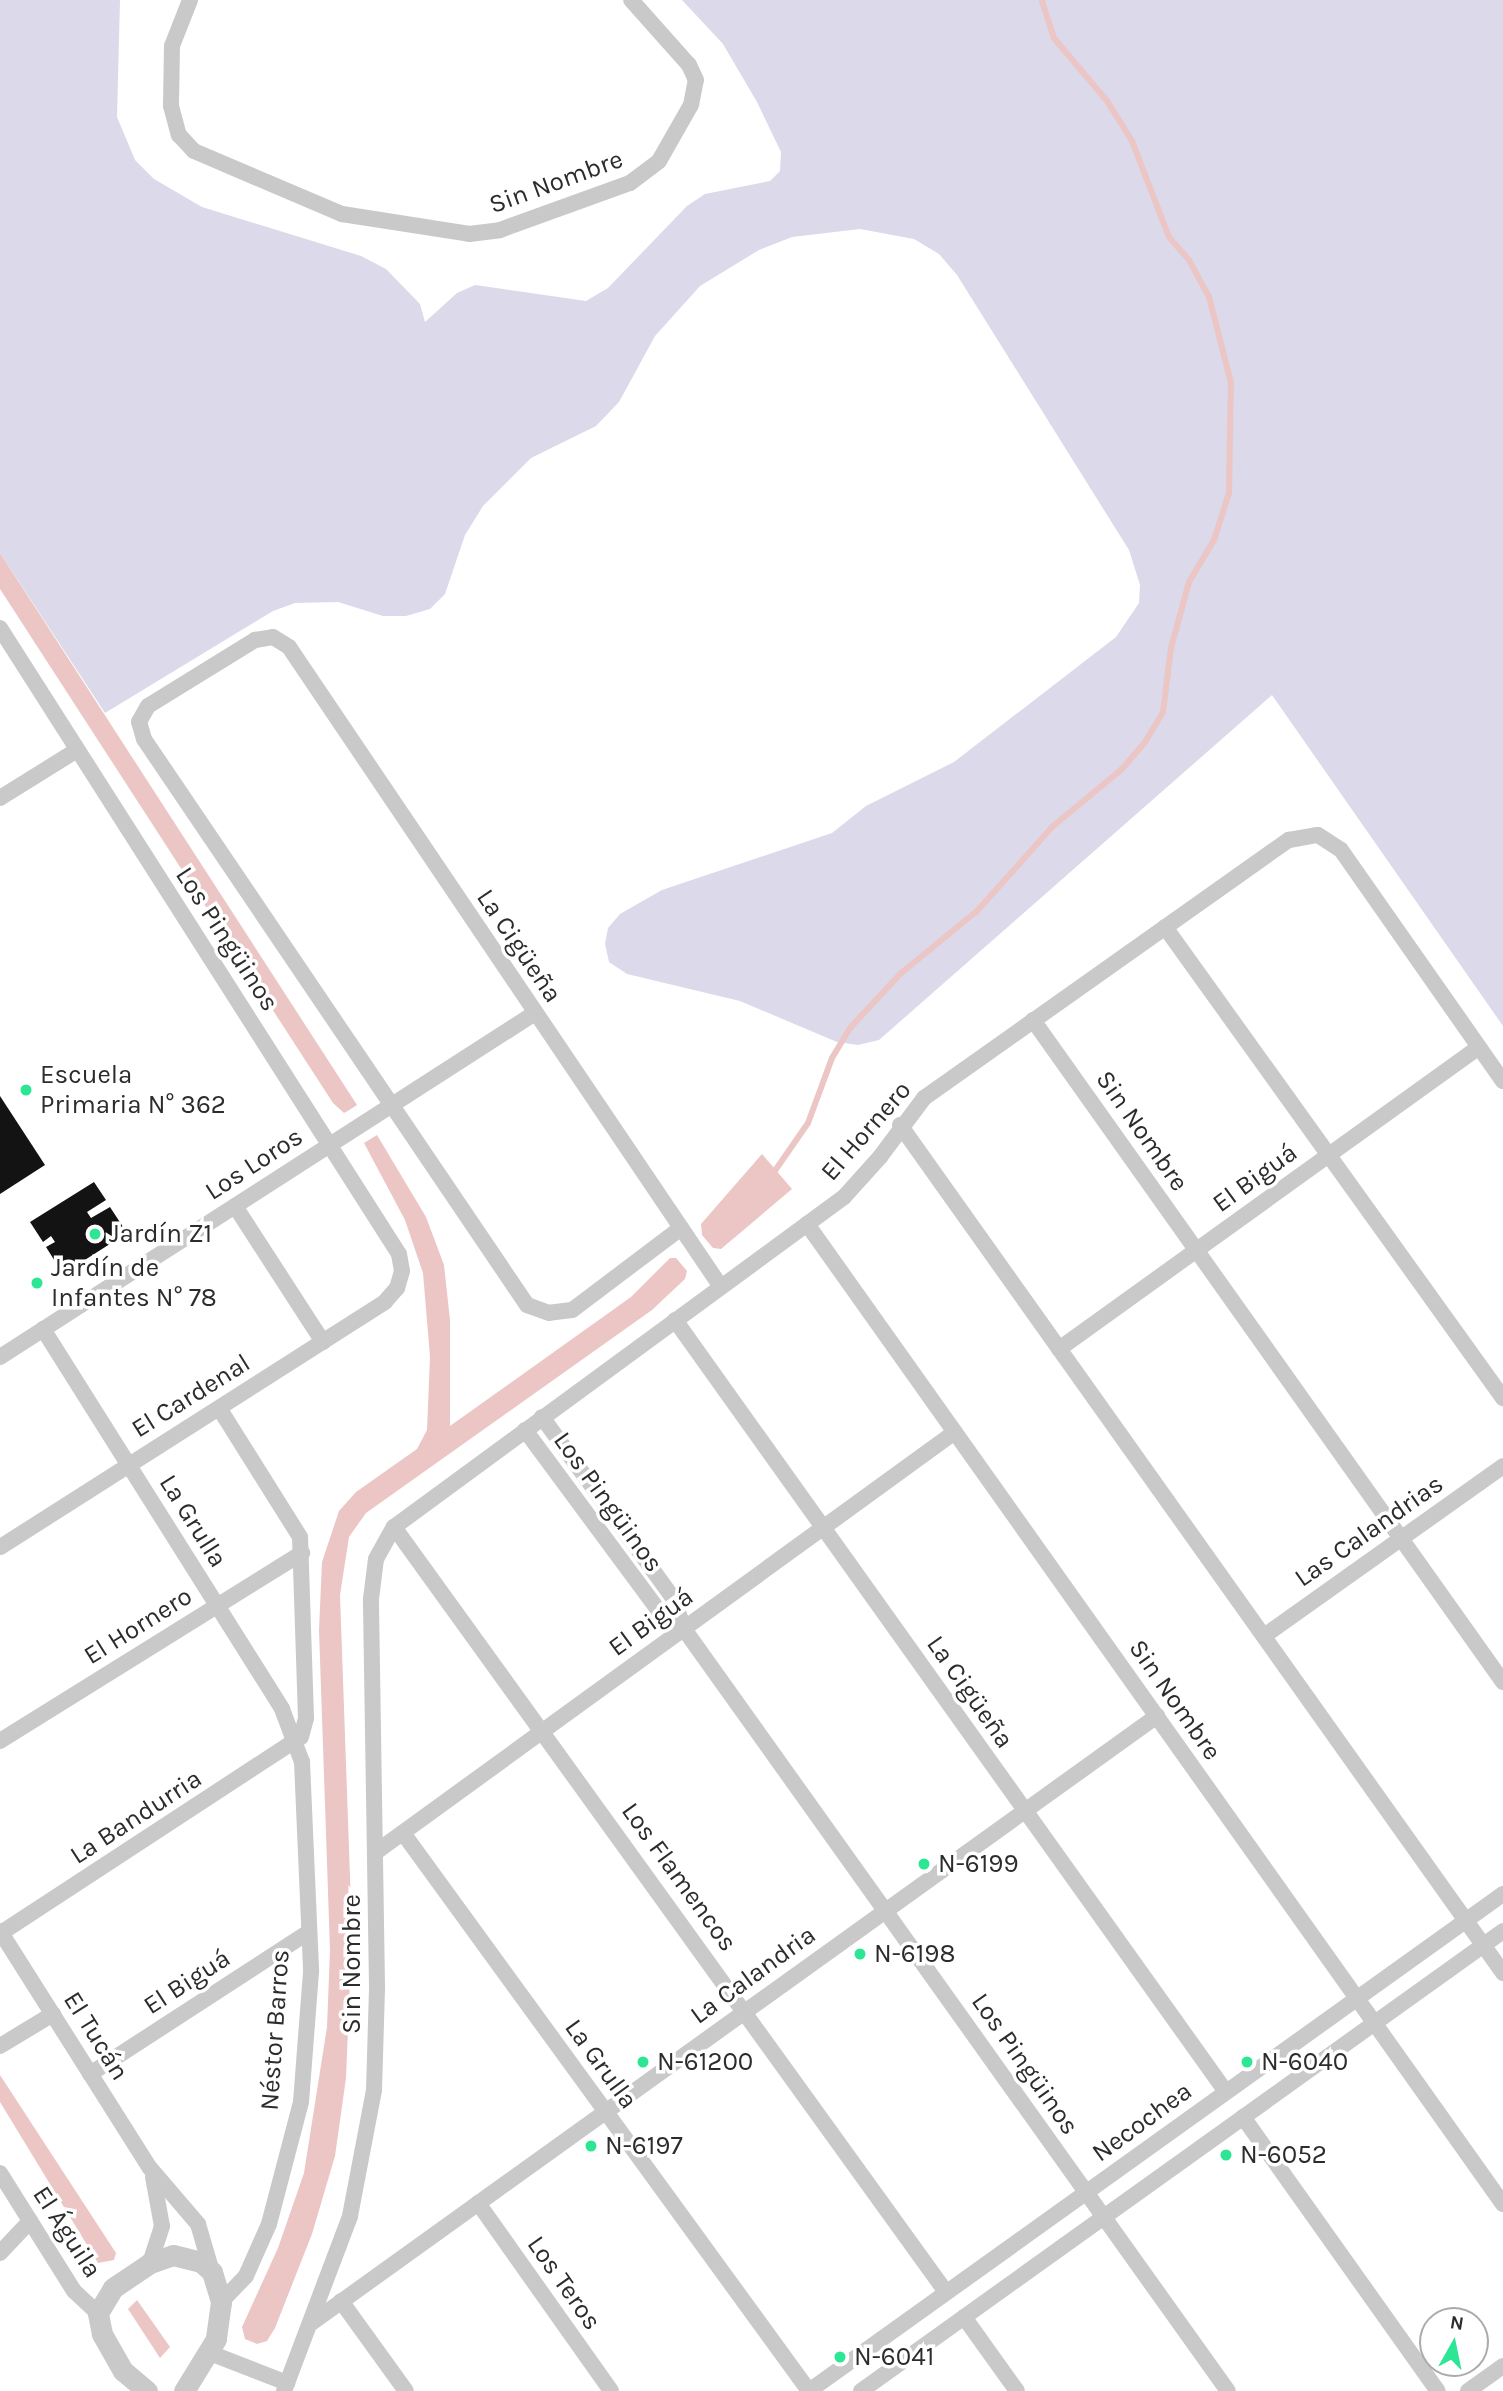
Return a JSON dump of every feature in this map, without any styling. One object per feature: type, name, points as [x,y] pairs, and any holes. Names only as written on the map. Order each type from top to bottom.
[{"type":"street","name":"Sin Nombre","points":[[190,0],[172,46],[172,106],[179,135],[194,151],[342,214],[469,234],[514,226],[630,183],[659,161],[691,105],[696,80],[689,65],[631,0]]},
{"type":"street","name":"Los Pingüinos","points":[[0,628],[399,1254],[401,1279]]},
{"type":"street","name":"La Cigüeña","points":[[139,722],[148,706],[255,640],[273,638],[289,648],[721,1287]]},
{"type":"street","name":"Los Pingüinos","points":[[139,722],[144,739],[520,1298],[549,1313],[582,1305],[681,1228]]},
{"type":"street","points":[[0,798],[78,750]]},
{"type":"street","name":"El Hornero","points":[[394,1527],[807,1224],[863,1179],[900,1125],[924,1098],[1289,841],[1318,835],[1341,850],[1479,1047]]},
{"type":"street","points":[[1165,927],[1503,1398]]},
{"type":"street","name":"Los Loros","points":[[0,1357],[535,1013]]},
{"type":"street","name":"Sin Nombre","points":[[1033,1020],[1503,1682]]},
{"type":"street","points":[[1479,1047],[1503,1081]]},
{"type":"street","name":"El Biguá","points":[[1059,1349],[1479,1047]]},
{"type":"street","points":[[900,1125],[1503,1973]]},
{"type":"street","points":[[235,1206],[323,1342]]},
{"type":"street","name":"Sin Nombre","points":[[807,1224],[1503,2204]]},
{"type":"street","name":"El Cardenal","points":[[0,1547],[385,1302],[401,1279]]},
{"type":"street","name":"La Cigüeña","points":[[675,1320],[1226,2092]]},
{"type":"street","name":"La Grulla","points":[[43,1329],[282,1709],[297,1742]]},
{"type":"street","points":[[219,1408],[294,1522],[302,1553],[306,1718],[297,1742]]},
{"type":"street","name":"Los Pingüinos","points":[[542,1417],[673,1598],[684,1629],[1228,2391]]},
{"type":"street","name":"Los Pingüinos","points":[[525,1430],[658,1611],[684,1629]]},
{"type":"street","name":"El Biguá","points":[[376,1852],[955,1432]]},
{"type":"street","name":"Las Calandrias","points":[[1264,1636],[1503,1466]]},
{"type":"street","name":"Sin Nombre","points":[[286,2387],[350,2216],[370,2116],[377,2035],[372,1578],[383,1542],[394,1527]]},
{"type":"street","name":"Los Flamencos","points":[[394,1527],[544,1730],[946,2292]]},
{"type":"street","name":"El Hornero","points":[[0,1741],[302,1553]]},
{"type":"street","name":"La Calandria","points":[[310,2324],[1157,1716]]},
{"type":"street","name":"La Bandurria","points":[[0,1932],[297,1742]]},
{"type":"street","name":"Néstor Barros","points":[[221,2302],[235,2290],[254,2260],[294,2141],[310,2012],[304,1783],[297,1742]]},
{"type":"street","name":"La Grulla","points":[[403,1833],[809,2391]]},
{"type":"street","name":"Necochea","points":[[809,2391],[1503,1894]]},
{"type":"street","name":"Necochea","points":[[861,2391],[1503,1931]]},
{"type":"street","name":"El Tucán","points":[[0,1932],[150,2168],[198,2224],[212,2272]]},
{"type":"street","name":"El Biguá","points":[[90,2074],[309,1933]]},
{"type":"street","points":[[0,2046],[53,2014]]},
{"type":"street","points":[[1243,2117],[1438,2391]]},
{"type":"street","name":"El Tucán","points":[[150,2168],[163,2213],[160,2238],[150,2263]]},
{"type":"street","name":"El Águila","points":[[0,2173],[78,2296],[98,2313]]},
{"type":"street","name":"Los Teros","points":[[478,2203],[611,2391]]},
{"type":"street","points":[[0,2253],[30,2221]]},
{"type":"street","points":[[147,2391],[124,2381],[102,2334],[98,2313],[106,2295],[150,2263],[173,2255],[188,2257],[212,2272]]},
{"type":"street","name":"Néstor Barros","points":[[172,2391],[188,2384],[210,2353],[221,2302],[212,2272]]},
{"type":"street","points":[[341,2301],[405,2391]]},
{"type":"street","points":[[964,2317],[1017,2391]]},
{"type":"street","points":[[210,2353],[286,2387]]},
{"type":"street","points":[[1468,2391],[1503,2366]]},
{"type":"shaded area","points":[[0,0],[120,0],[117,117],[135,160],[154,179],[202,207],[361,256],[386,269],[420,304],[425,322],[457,293],[475,285],[586,301],[608,288],[687,206],[705,194],[770,181],[780,171],[781,152],[757,102],[723,44],[682,0],[1503,0],[1503,1026],[1272,695],[879,1040],[858,1045],[837,1042],[740,1001],[627,974],[609,962],[605,944],[608,928],[620,914],[662,890],[832,833],[866,806],[954,762],[1116,637],[1139,603],[1140,585],[1129,550],[957,275],[939,254],[914,239],[860,229],[792,237],[759,250],[700,286],[655,336],[619,402],[596,426],[531,458],[483,506],[465,535],[445,594],[430,609],[406,616],[383,616],[338,602],[295,603],[273,611],[105,713],[0,553]]},
{"type":"shaded area","points":[[0,553],[357,1105],[351,1109],[344,1113],[333,1103],[0,589]]},
{"type":"shaded area","points":[[377,1135],[426,1217],[444,1265],[450,1320],[450,1426],[631,1297],[670,1258],[676,1258],[687,1271],[685,1279],[652,1310],[366,1513],[349,1537],[340,1595],[352,1933],[346,2078],[335,2156],[312,2234],[275,2328],[267,2341],[257,2344],[245,2339],[242,2327],[278,2248],[304,2173],[327,2027],[330,1950],[319,1630],[322,1562],[339,1511],[356,1492],[417,1449],[427,1430],[430,1357],[423,1273],[405,1220],[364,1143]]},
{"type":"shaded area","points":[[762,1154],[792,1189],[721,1249],[713,1248],[702,1235],[701,1224]]},
{"type":"shaded area","points":[[0,2075],[116,2253],[114,2260],[98,2263],[0,2102]]},
{"type":"shaded area","points":[[137,2300],[170,2347],[160,2358],[128,2309]]},
{"type":"building","points":[[0,1096],[45,1165],[0,1194]]},
{"type":"building","points":[[94,1182],[106,1200],[87,1212],[91,1218],[110,1207],[127,1233],[63,1274],[46,1247],[55,1242],[51,1236],[43,1242],[30,1222]]},
{"type":"waterway","points":[[772,1175],[808,1123],[832,1058],[850,1028],[900,974],[977,911],[1052,827],[1121,770],[1145,742],[1163,712],[1171,648],[1189,582],[1214,540],[1229,493],[1231,383],[1209,297],[1189,260],[1169,237],[1132,141],[1107,101],[1054,38],[1042,0]]},
{"type":"place","name":"Escuela Primaria N° 362","points":[[26,1090]]},
{"type":"place","name":"Jardín Z1","points":[[95,1234]]},
{"type":"place","name":"Jardín de Infantes N° 78","points":[[37,1283]]},
{"type":"place","name":"N-6199","points":[[924,1864]]},
{"type":"place","name":"N-6198","points":[[860,1954]]},
{"type":"place","name":"N-61200","points":[[643,2062]]},
{"type":"place","name":"N-6040","points":[[1247,2062]]},
{"type":"place","name":"N-6197","points":[[591,2146]]},
{"type":"place","name":"N-6052","points":[[1226,2155]]},
{"type":"place","name":"N-6041","points":[[840,2357]]}]
